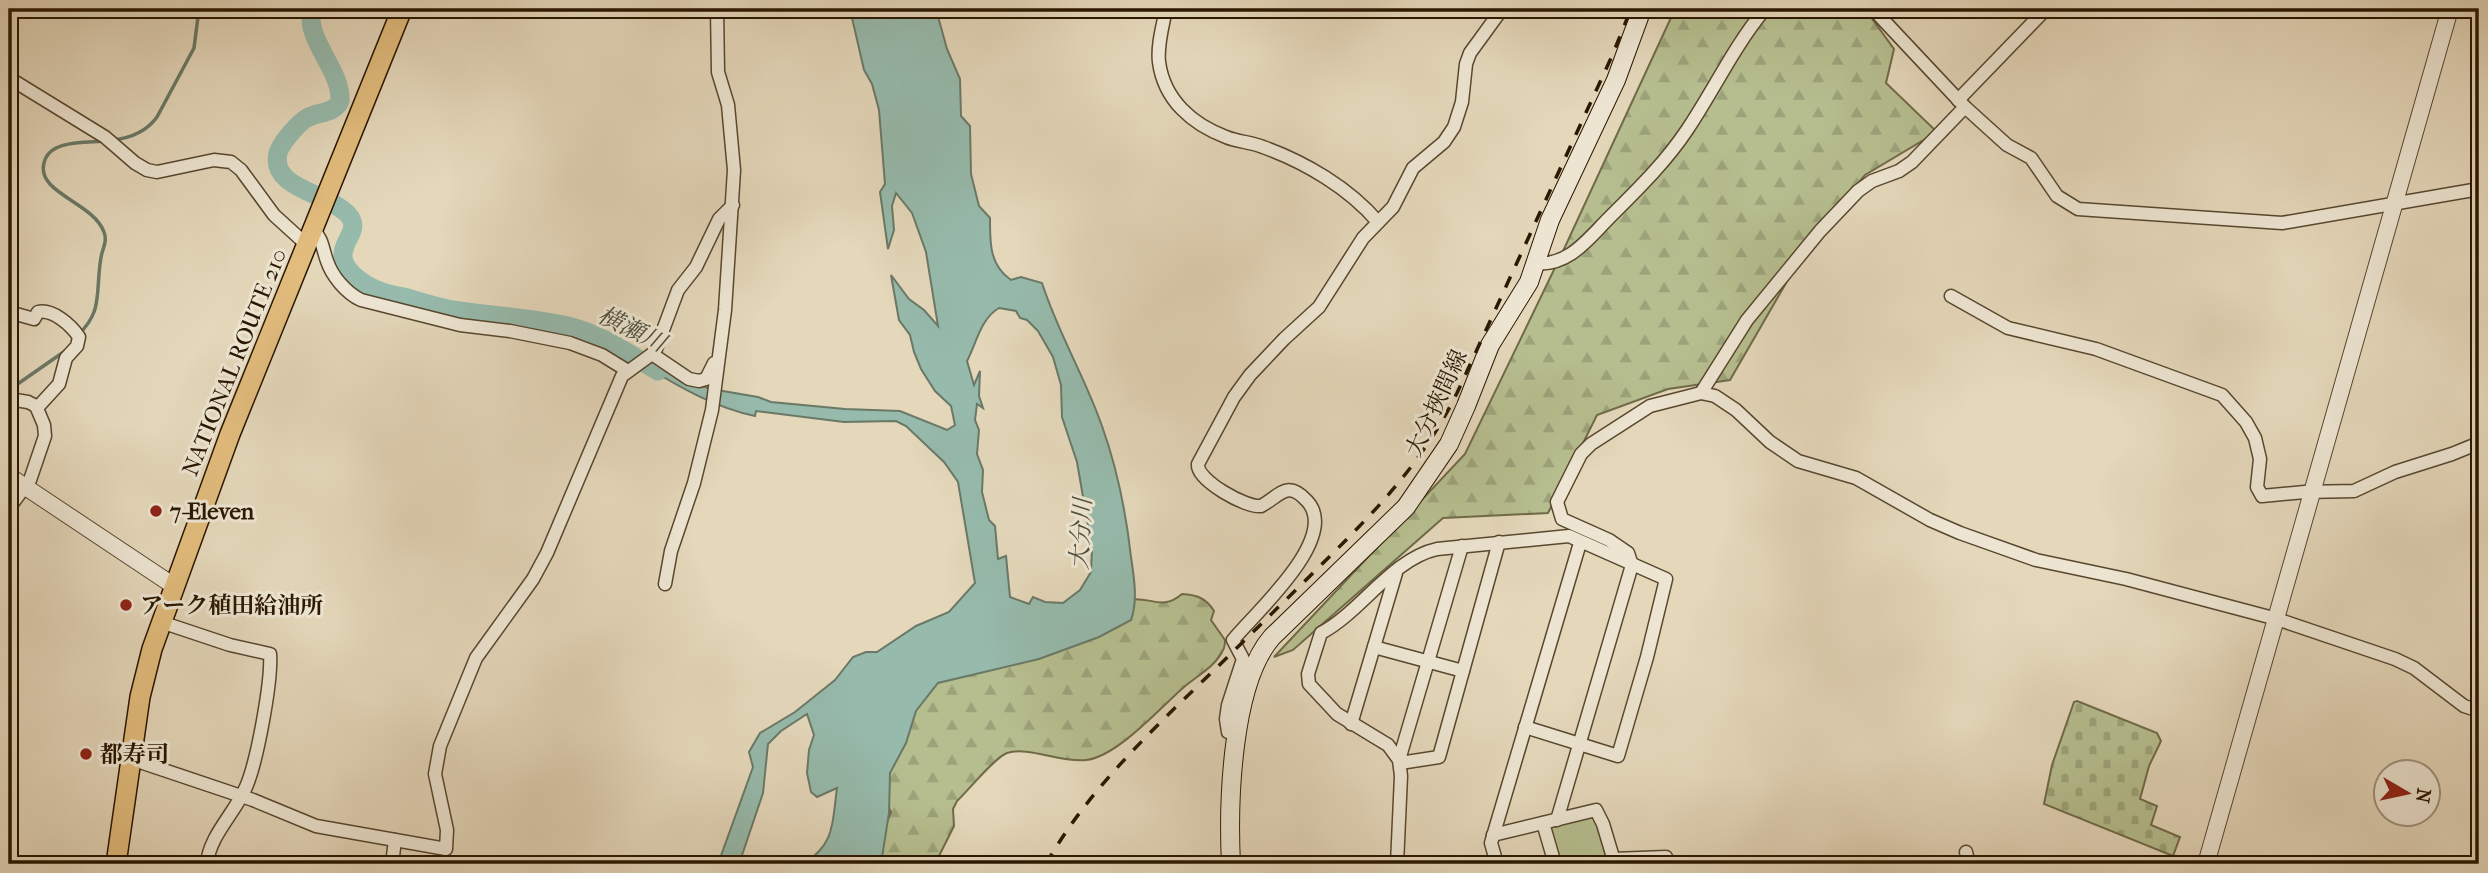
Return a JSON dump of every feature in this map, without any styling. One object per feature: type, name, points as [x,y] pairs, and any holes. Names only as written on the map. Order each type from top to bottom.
[{"type":"highway","name":"NATIONAL ROUTE 210","points":[[116,864],[145,670],[230,434],[402,9]]},
{"type":"main road","name":"大分挾間線","points":[[1231,864],[1231,793],[1237,736],[1250,677],[1264,648],[1290,619],[1362,552],[1417,493],[1449,444],[1484,358],[1496,334],[1523,295],[1550,220],[1616,80],[1642,9]]},
{"type":"street","points":[[665,584],[671,551],[701,457],[722,346],[733,205],[734,155],[728,104],[718,72],[717,9]]},
{"type":"street","points":[[1166,9],[1159,60],[1169,96],[1189,116],[1208,128],[1227,137],[1264,147],[1324,177],[1355,198],[1378,222]]},
{"type":"street","points":[[1237,736],[1228,732],[1226,719],[1243,657],[1233,640],[1304,557],[1313,539],[1316,517],[1308,502],[1292,490],[1284,491],[1261,506],[1248,505],[1202,477],[1197,469],[1198,464],[1245,381],[1284,339],[1319,307],[1363,238],[1393,207],[1416,164],[1441,146],[1449,135],[1464,95],[1468,59],[1502,9]]},
{"type":"street","points":[[1535,263],[1553,263],[1574,252],[1648,179],[1688,128],[1741,40],[1765,9]]},
{"type":"street","points":[[1873,9],[1961,104],[2007,145],[2031,158],[2057,196],[2078,209],[2282,223],[2479,189]]},
{"type":"street","points":[[1701,393],[1747,320],[1820,231],[1858,191],[1872,181],[1899,171],[1912,162],[2046,9]]},
{"type":"street","points":[[2206,864],[2450,9]]},
{"type":"street","points":[[9,78],[105,137],[147,170],[157,172],[214,160],[231,162],[241,170],[274,215],[313,230],[322,239],[328,263],[334,274],[347,291],[361,300],[460,325],[563,341],[595,352],[628,371]]},
{"type":"street","points":[[131,759],[240,796],[316,826],[446,848],[447,830],[435,774],[440,746],[476,658],[534,579],[548,553],[622,376],[652,354],[661,339],[678,290],[696,267],[719,219],[733,205]]},
{"type":"street","points":[[1951,296],[2008,328],[2096,349],[2217,392],[2246,422],[2255,438],[2260,459],[2257,487],[2259,494],[2266,496],[2354,491],[2395,472],[2479,443]]},
{"type":"street","points":[[9,312],[34,319],[38,312],[47,312],[68,324],[79,337],[77,346],[65,361],[62,380],[37,408]]},
{"type":"street","points":[[652,354],[689,379],[699,381],[707,377],[722,346]]},
{"type":"street","points":[[1557,820],[1632,565],[1628,553],[1619,547],[1562,519],[1557,502],[1581,454],[1591,444],[1650,406],[1701,393],[1715,396],[1736,410],[1770,442],[1798,461],[1856,478],[1930,520],[1960,533],[2036,560],[2126,579],[2277,619],[2395,659],[2414,668],[2464,706],[2479,711]]},
{"type":"street","points":[[9,399],[32,403],[37,408],[45,432],[26,488],[9,508]]},
{"type":"street","points":[[9,476],[174,586]]},
{"type":"street","points":[[1399,761],[1388,745],[1351,724],[1329,706],[1312,688],[1308,674],[1321,633],[1335,626],[1396,571],[1426,552],[1566,536],[1666,579],[1618,756],[1525,727]]},
{"type":"street","points":[[1399,761],[1439,757],[1499,542]]},
{"type":"street","points":[[1497,864],[1491,843],[1493,835],[1580,542]]},
{"type":"street","points":[[1397,864],[1401,776],[1399,761],[1462,546]]},
{"type":"street","points":[[1351,724],[1396,571]]},
{"type":"street","points":[[170,625],[230,645],[270,654],[271,671],[256,753],[246,787],[213,845],[207,864]]},
{"type":"street","points":[[1374,647],[1463,671]]},
{"type":"street","points":[[1493,835],[1596,810],[1614,862],[1666,857]]},
{"type":"street","points":[[1543,823],[1555,864]]},
{"type":"street","points":[[392,864],[395,840]]},
{"type":"green space","points":[[1675,9],[1865,9],[1894,49],[1886,83],[1937,132],[1865,175],[1815,233],[1730,380],[1668,389],[1597,415],[1548,513],[1443,518],[1293,650],[1274,657],[1465,454]]},
{"type":"green space","points":[[1182,594],[1201,598],[1214,611],[1211,620],[1225,642],[1220,656],[1211,666],[1125,741],[1098,757],[1076,760],[1015,751],[1002,756],[957,801],[953,809],[954,826],[935,864],[875,864],[891,812],[884,799],[885,763],[925,686],[1127,600],[1168,602]]},
{"type":"green space","points":[[2074,702],[2157,733],[2161,741],[2149,766],[2140,799],[2157,806],[2151,825],[2180,837],[2173,856],[2044,804],[2052,765]]},
{"type":"green space","points":[[1592,817],[1598,821],[1608,857],[1576,864],[1560,864],[1550,827]]},
{"type":"shaded area","points":[[850,9],[936,9],[947,49],[960,79],[961,116],[970,126],[971,174],[979,206],[990,218],[995,260],[1011,280],[1021,277],[1042,283],[1107,442],[1126,523],[1134,581],[1133,613],[1131,620],[1099,637],[1039,659],[938,683],[916,711],[906,743],[890,773],[889,813],[881,864],[804,864],[822,848],[831,831],[837,788],[817,797],[811,792],[807,773],[809,750],[814,735],[807,714],[781,731],[768,744],[763,793],[739,864],[718,864],[753,767],[749,752],[760,733],[795,712],[835,680],[853,657],[866,652],[877,652],[916,626],[949,612],[975,583],[958,482],[944,462],[906,426],[896,421],[844,422],[756,411],[755,416],[712,402],[645,366],[651,359],[677,378],[711,389],[758,397],[771,402],[900,411],[947,430],[955,425],[951,406],[935,391],[921,369],[910,335],[899,320],[891,275],[909,299],[924,310],[938,326],[926,252],[912,213],[896,193],[892,206],[894,230],[888,249],[880,192],[885,184],[879,110],[872,84],[864,70]],"holes":[[[999,308],[1016,311],[1020,318],[1027,320],[1038,331],[1053,357],[1061,385],[1062,417],[1077,462],[1092,549],[1091,572],[1080,590],[1063,603],[1045,602],[1033,597],[1029,604],[1010,597],[1006,556],[998,559],[995,526],[989,520],[982,492],[983,470],[977,454],[979,430],[975,420],[977,404],[983,408],[979,396],[980,371],[974,385],[967,361],[983,325],[993,312]]]},
{"type":"waterway","points":[[113,140],[138,133],[157,117],[194,48],[199,9]]},
{"type":"waterway","name":"横瀬川","points":[[312,9],[313,32],[335,78],[340,101],[333,109],[308,117],[297,126],[280,149],[278,164],[289,181],[330,201],[350,217],[353,227],[343,255],[345,264],[352,273],[376,290],[442,308],[568,326],[592,334],[658,371]]},
{"type":"waterway","points":[[79,334],[90,321],[96,306],[105,235],[89,213],[48,182],[44,163],[47,155],[61,146],[106,141]]},
{"type":"waterway","points":[[9,390],[65,351]]},
{"type":"railway","points":[[1046,864],[1075,819],[1126,758],[1348,538],[1389,494],[1425,447],[1457,393],[1631,9]]},
{"type":"place","name":"7-Eleven","points":[[156,511]]},
{"type":"place","name":"アーク稙田給油所","points":[[126,605]]},
{"type":"place","name":"都寿司","points":[[86,754]]},
{"type":"water label","name":"大分川","points":[[1081,534]]}]
